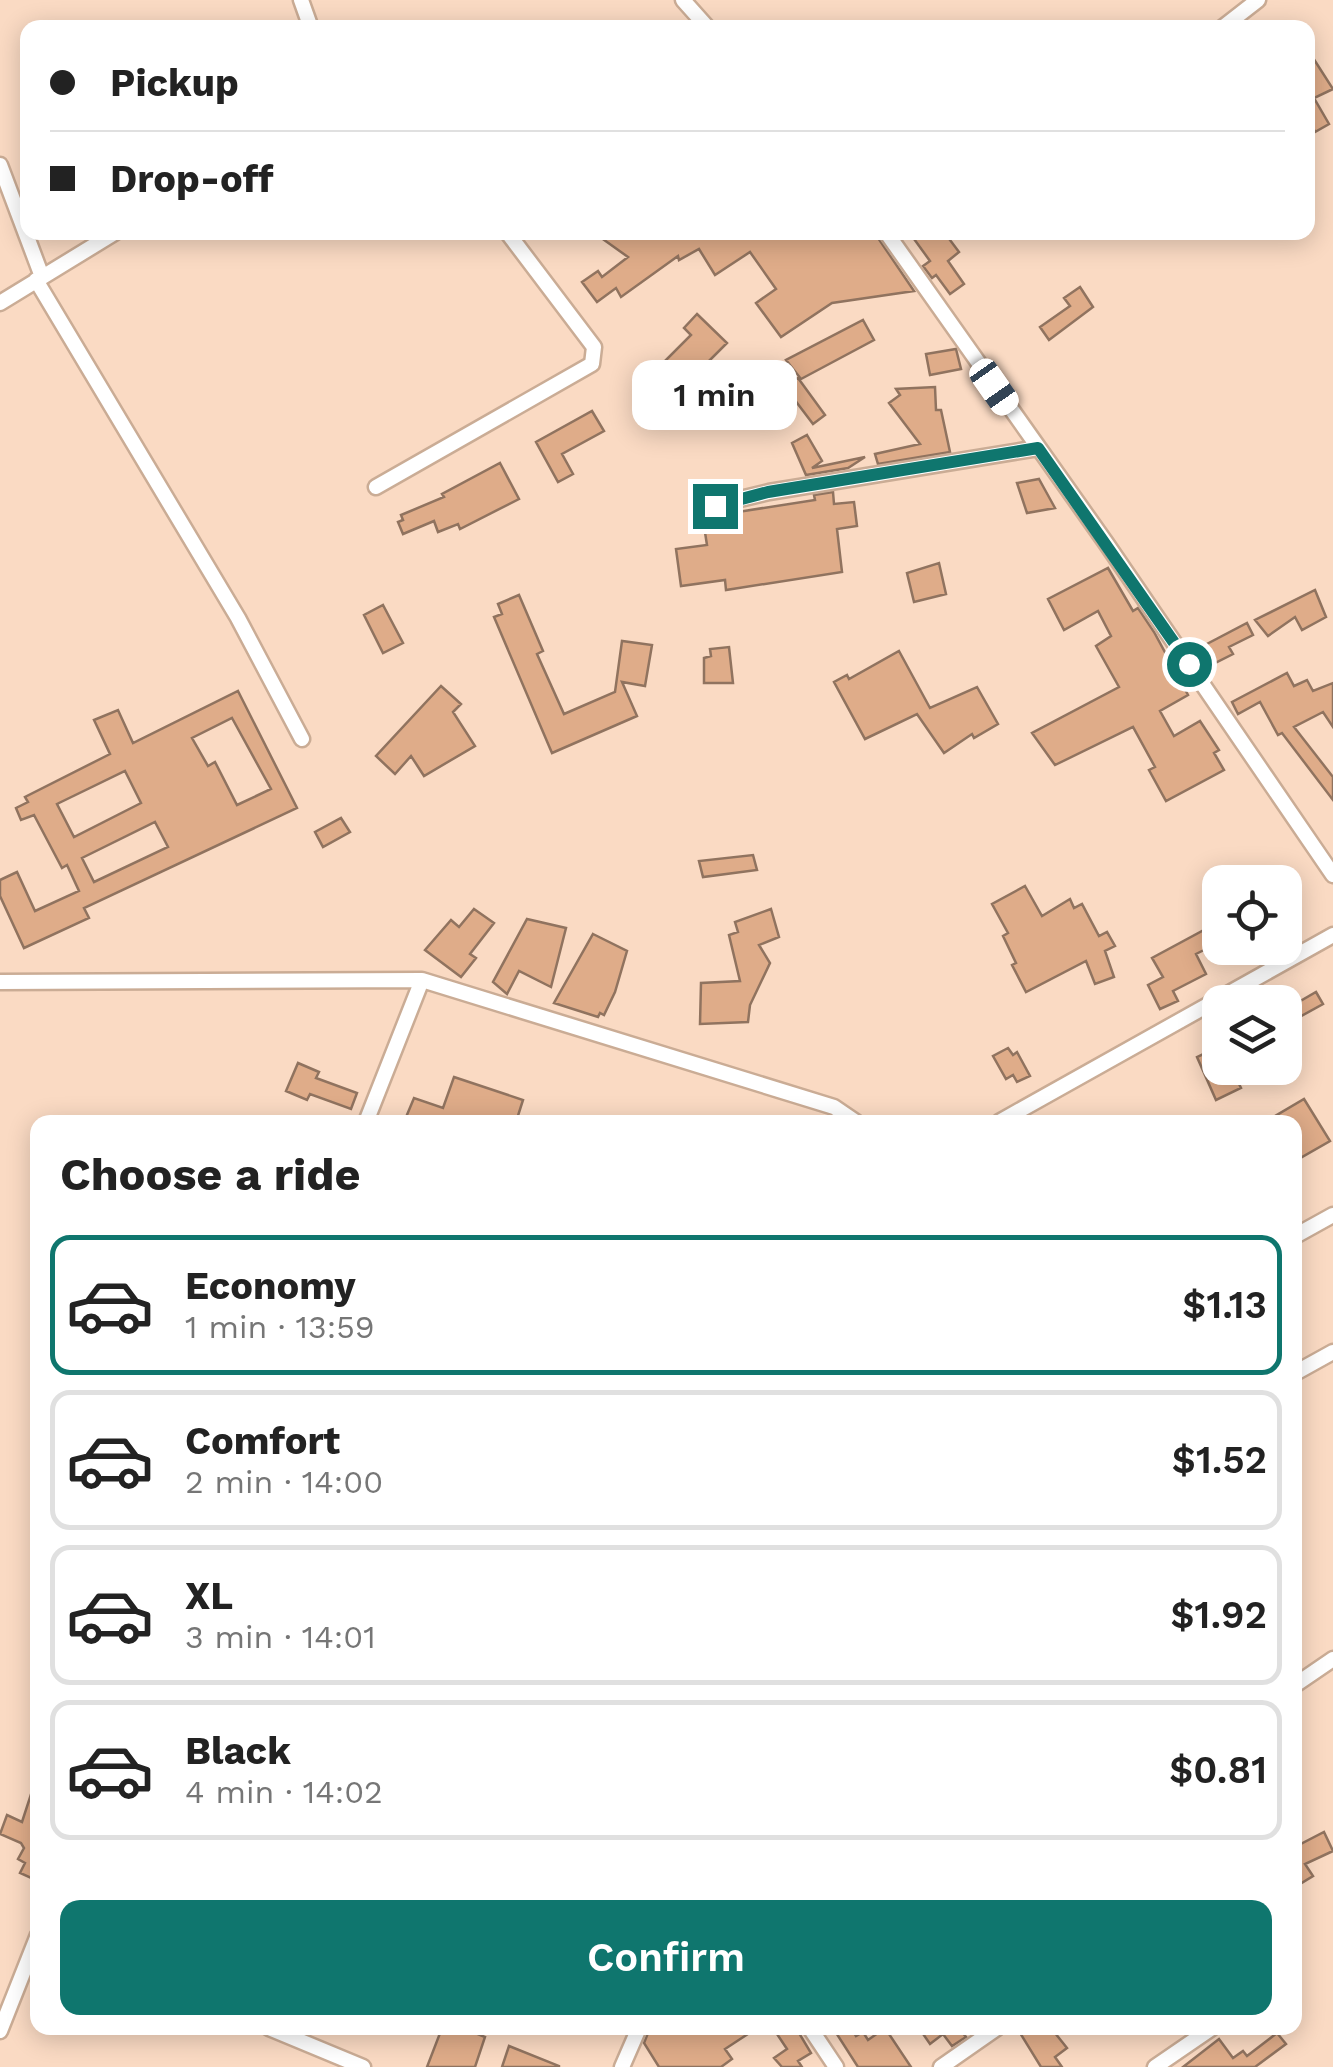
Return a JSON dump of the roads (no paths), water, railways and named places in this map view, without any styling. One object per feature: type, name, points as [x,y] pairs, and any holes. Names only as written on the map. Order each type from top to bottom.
[{"type":"street","points":[[683,0],[701,20]]},
{"type":"street","points":[[1232,20],[1258,0]]},
{"type":"street","points":[[0,165],[20,224]]},
{"type":"street","points":[[25,240],[38,277],[238,618],[302,739]]},
{"type":"street","points":[[0,302],[102,240]]},
{"type":"street","points":[[376,487],[592,364],[594,347],[513,240]]},
{"type":"street","points":[[892,240],[1333,875]]},
{"type":"street","points":[[715,506],[768,492],[1038,448]]},
{"type":"street","points":[[1012,1115],[1333,935]]},
{"type":"street","points":[[369,1115],[422,980]]},
{"type":"street","points":[[0,982],[422,980],[834,1107],[846,1115]]},
{"type":"street","points":[[1302,1232],[1333,1215]]},
{"type":"street","points":[[1302,1369],[1333,1352]]},
{"type":"street","points":[[1302,1680],[1333,1659]]},
{"type":"street","points":[[0,2031],[30,1955]]},
{"type":"street","points":[[286,2035],[364,2067]]},
{"type":"street","points":[[622,2067],[636,2035]]},
{"type":"street","points":[[815,2035],[836,2067]]},
{"type":"street","points":[[940,2067],[986,2035]]},
{"type":"street","points":[[1155,2067],[1202,2035]]}]
